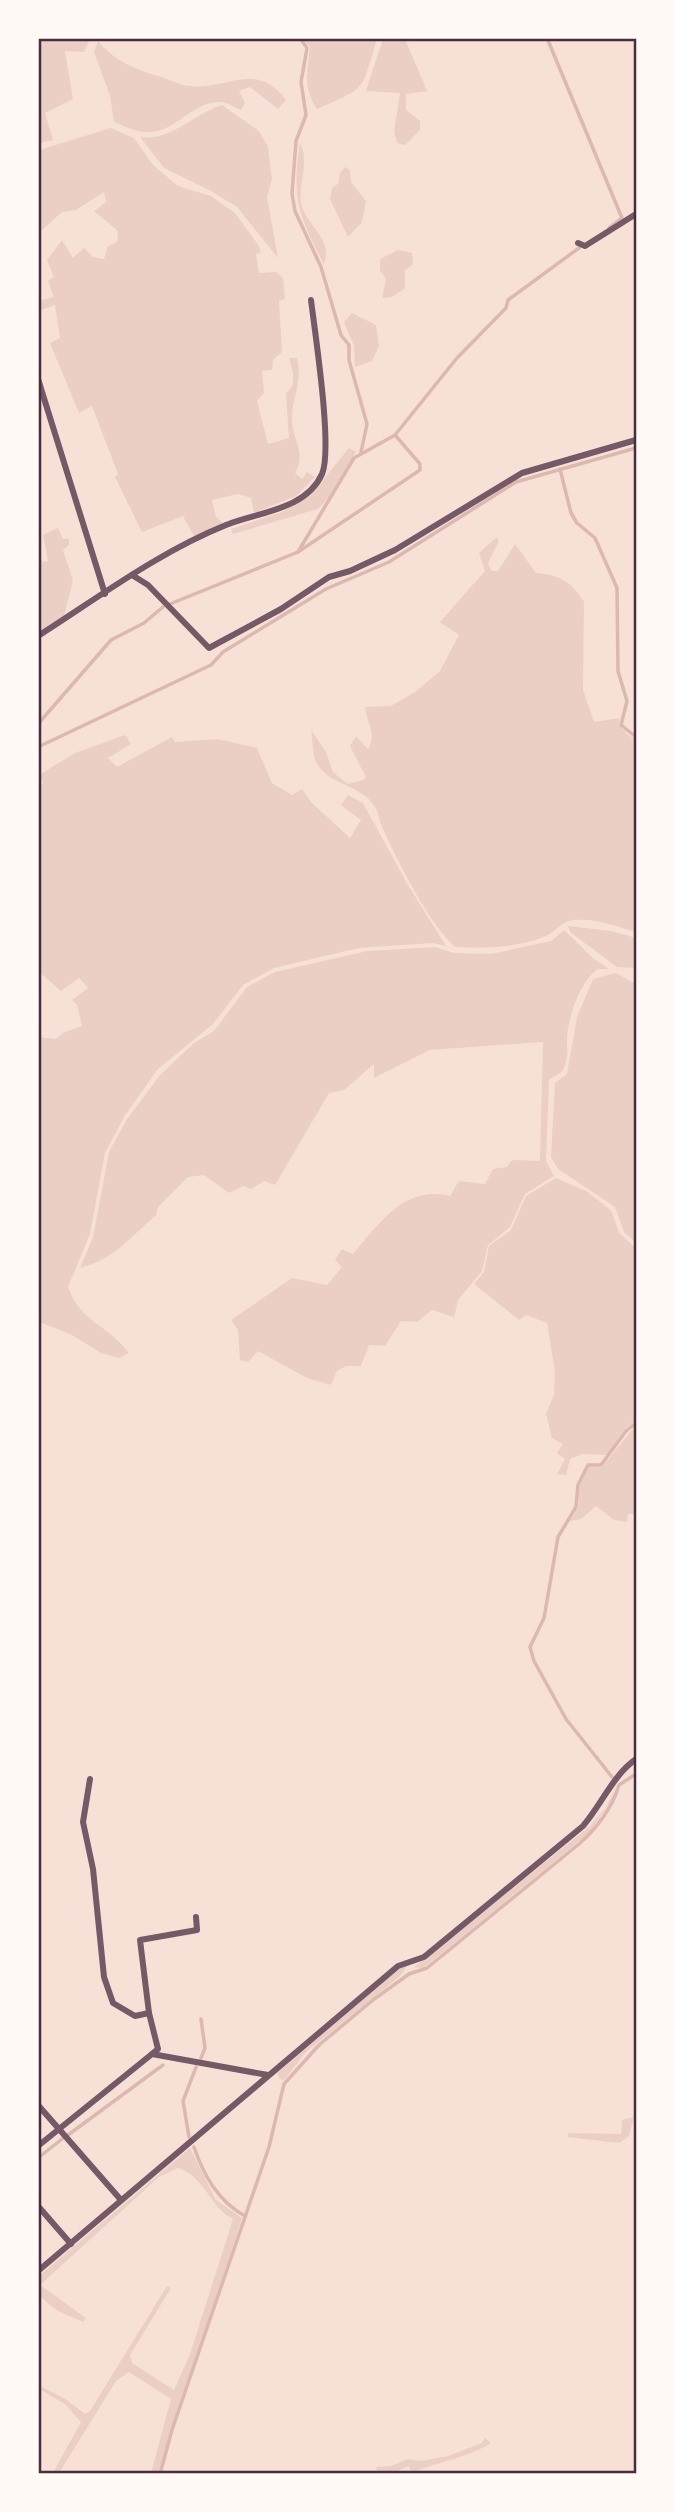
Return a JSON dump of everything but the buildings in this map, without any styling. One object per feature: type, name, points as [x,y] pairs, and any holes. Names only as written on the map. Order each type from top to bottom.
[{"type":"street","points":[[578,243],[585,246],[636,214]]},
{"type":"street","points":[[38,636],[132,575],[226,525],[289,504],[318,481],[323,472],[326,445],[311,299]]},
{"type":"street","points":[[38,379],[105,594]]},
{"type":"street","points":[[132,575],[148,585],[209,648],[270,615],[329,577],[350,571],[395,550],[522,473],[636,440]]},
{"type":"street","points":[[38,2271],[398,1966],[424,1957],[583,1826],[604,1800],[618,1775],[636,1759]]},
{"type":"street","points":[[90,1780],[83,1822],[93,1869],[104,1976],[113,2003],[135,2016],[149,2013]]},
{"type":"street","points":[[38,2146],[158,2049],[149,2013],[140,1940],[197,1930],[196,1917]]},
{"type":"street","points":[[152,2054],[268,2075]]},
{"type":"street","points":[[38,2105],[121,2200]]},
{"type":"street","points":[[38,2206],[71,2244]]},
{"type":"shaded area","points":[[39,38],[90,39],[84,52],[65,51],[73,99],[45,113],[53,140],[39,143]]},
{"type":"shaded area","points":[[303,39],[377,39],[360,85],[346,96],[317,109],[308,87],[310,47]]},
{"type":"shaded area","points":[[383,39],[405,39],[427,91],[406,94],[406,110],[420,121],[420,130],[405,145],[397,143],[394,131],[400,93],[366,91]]},
{"type":"shaded area","points":[[98,41],[125,63],[182,84],[204,86],[253,79],[275,88],[286,100],[278,109],[250,87],[239,91],[245,103],[241,110],[223,102],[211,103],[166,128],[146,132],[134,130],[114,122],[110,96],[94,52]]},
{"type":"shaded area","points":[[222,105],[259,131],[268,147],[272,179],[267,197],[278,258],[237,207],[164,168],[140,137],[162,135]]},
{"type":"shaded area","points":[[111,128],[134,138],[153,165],[178,186],[211,196],[235,213],[259,246],[261,252],[256,254],[259,273],[276,272],[283,278],[285,299],[279,301],[282,352],[273,360],[272,370],[262,371],[264,393],[257,401],[268,444],[289,438],[286,394],[293,385],[293,373],[289,358],[297,358],[299,375],[292,419],[300,459],[295,473],[302,479],[307,472],[315,477],[296,496],[254,513],[251,498],[238,494],[212,500],[216,517],[223,523],[195,538],[183,516],[142,532],[115,477],[118,474],[92,406],[79,413],[50,343],[60,338],[55,305],[39,311],[38,301],[54,297],[48,281],[54,277],[47,260],[62,240],[73,258],[84,248],[93,257],[104,259],[108,246],[117,242],[118,231],[94,211],[106,202],[104,192],[76,210],[62,212],[39,233],[39,150]]},
{"type":"shaded area","points":[[300,143],[304,159],[302,207],[323,241],[326,255],[324,264],[308,233],[299,206],[296,178]]},
{"type":"shaded area","points":[[345,167],[350,170],[351,182],[366,201],[362,222],[348,237],[330,199],[332,188],[338,184],[340,173]]},
{"type":"shaded area","points":[[398,250],[412,253],[413,264],[405,270],[405,288],[392,297],[382,298],[386,279],[380,270],[380,259]]},
{"type":"shaded area","points":[[352,313],[376,325],[379,346],[372,361],[355,367],[354,346],[344,322]]},
{"type":"shaded area","points":[[349,448],[356,452],[333,493],[318,509],[233,534],[231,529],[282,512],[310,496]]},
{"type":"shaded area","points":[[58,528],[63,539],[69,539],[69,545],[63,550],[73,581],[64,616],[38,633],[38,549],[42,562],[48,561],[43,535]]},
{"type":"shaded area","points":[[497,537],[499,541],[488,563],[491,571],[498,571],[515,544],[536,573],[564,580],[584,602],[583,690],[594,722],[620,718],[619,724],[636,740],[636,932],[598,921],[573,920],[546,936],[523,943],[490,948],[455,947],[434,923],[414,891],[369,799],[328,776],[316,762],[311,730],[326,752],[333,772],[348,784],[366,777],[350,746],[356,736],[368,749],[371,743],[372,733],[365,707],[391,706],[415,692],[440,671],[459,635],[440,622],[485,571],[479,553]]},
{"type":"shaded area","points":[[125,735],[131,744],[108,758],[117,767],[172,737],[175,742],[218,739],[257,748],[272,783],[292,795],[302,789],[311,802],[350,838],[361,820],[341,805],[348,795],[363,803],[408,885],[446,946],[433,943],[359,948],[274,968],[243,985],[213,1024],[158,1069],[124,1117],[105,1153],[90,1234],[68,1287],[73,1299],[87,1316],[121,1343],[129,1353],[119,1358],[101,1353],[70,1334],[39,1322],[39,1037],[56,1039],[63,1033],[82,1026],[77,1005],[72,1000],[88,988],[79,978],[61,991],[39,972],[38,788],[43,783],[39,775],[75,753]]},
{"type":"shaded area","points":[[568,926],[611,931],[636,938],[636,968],[617,967],[570,932]]},
{"type":"shaded area","points":[[564,930],[594,959],[609,969],[598,969],[585,983],[575,1003],[569,1025],[564,1067],[549,1080],[546,1161],[554,1176],[525,1194],[510,1227],[488,1245],[482,1271],[458,1300],[454,1317],[432,1310],[417,1322],[401,1321],[385,1346],[369,1345],[361,1366],[346,1366],[337,1371],[331,1385],[307,1378],[258,1351],[248,1362],[240,1360],[238,1330],[231,1320],[292,1278],[327,1285],[342,1267],[335,1260],[342,1249],[353,1254],[384,1219],[407,1201],[434,1194],[450,1196],[459,1181],[485,1184],[493,1169],[507,1167],[512,1160],[540,1161],[543,1042],[430,1050],[374,1078],[374,1064],[344,1090],[329,1093],[275,1185],[264,1181],[251,1189],[243,1186],[229,1193],[204,1175],[188,1177],[158,1207],[156,1215],[121,1247],[112,1254],[80,1268],[93,1237],[109,1152],[127,1119],[160,1075],[194,1043],[214,1031],[247,987],[275,972],[367,951],[435,947],[454,953],[491,954],[551,941]]},
{"type":"shaded area","points":[[616,973],[636,984],[636,1243],[624,1232],[615,1207],[558,1169],[551,1157],[555,1083],[567,1074],[577,1017],[593,979]]},
{"type":"shaded area","points":[[556,1178],[586,1191],[607,1207],[612,1212],[619,1233],[636,1248],[636,1420],[625,1429],[607,1455],[582,1454],[570,1459],[566,1475],[557,1474],[565,1459],[557,1453],[563,1444],[552,1438],[546,1414],[554,1395],[555,1372],[547,1323],[526,1315],[519,1320],[474,1284],[484,1272],[489,1246],[511,1230],[526,1196]]},
{"type":"shaded area","points":[[636,1425],[636,1514],[628,1514],[627,1522],[614,1520],[596,1506],[581,1519],[570,1521],[578,1508],[580,1485],[589,1467],[602,1467]]},
{"type":"shaded area","points":[[616,1787],[613,1798],[588,1834],[427,1965],[414,1967],[590,1826],[606,1807]]},
{"type":"shaded area","points":[[408,1965],[400,1976],[306,2052],[284,2080],[280,2079],[277,2073],[399,1969]]},
{"type":"shaded area","points":[[634,2117],[629,2136],[619,2143],[567,2137],[569,2133],[621,2134],[622,2120]]},
{"type":"shaded area","points":[[190,2148],[216,2200],[242,2218],[158,2473],[151,2473],[171,2399],[129,2372],[116,2381],[59,2473],[53,2473],[81,2422],[65,2404],[39,2389],[38,2385],[64,2398],[85,2414],[90,2411],[167,2286],[171,2288],[130,2355],[132,2363],[174,2390],[190,2354],[233,2219],[218,2207],[195,2178],[178,2168],[159,2177],[40,2285],[86,2318],[83,2322],[58,2311],[39,2296],[39,2276]]},
{"type":"shaded area","points":[[485,2438],[491,2443],[411,2473],[409,2466],[393,2473],[378,2473],[376,2467],[391,2466],[408,2459],[421,2461],[448,2456],[482,2443]]},
{"type":"waterway","points":[[300,38],[307,48],[301,82],[306,115],[296,141],[292,194],[295,211],[321,267],[341,335],[349,345],[349,360],[367,424],[361,452]]},
{"type":"waterway","points":[[547,38],[622,218],[609,228]]},
{"type":"waterway","points":[[298,552],[354,458],[395,435],[457,358],[506,308],[508,300],[579,248]]},
{"type":"waterway","points":[[170,604],[298,552],[420,470],[420,464],[395,435]]},
{"type":"waterway","points":[[38,747],[211,665],[223,652],[326,589],[389,562],[516,482],[636,448]]},
{"type":"waterway","points":[[560,469],[571,513],[577,523],[595,538],[617,588],[618,671],[627,701],[621,725],[636,737]]},
{"type":"waterway","points":[[38,724],[111,640],[144,623],[163,607]]},
{"type":"waterway","points":[[612,1777],[566,1719],[534,1661],[530,1647],[544,1618],[558,1537],[576,1507],[578,1485],[588,1465],[601,1465],[626,1431],[636,1423]]},
{"type":"waterway","points":[[160,2474],[172,2430],[269,2147],[284,2084],[319,2045],[373,2000],[409,1974],[427,1968],[579,1844],[603,1817],[619,1785],[636,1774]]},
{"type":"waterway","points":[[201,2019],[205,2048],[201,2058]]},
{"type":"waterway","points":[[68,2135],[163,2065]]},
{"type":"waterway","points":[[189,2137],[183,2101],[196,2067]]},
{"type":"waterway","points":[[38,2158],[62,2139]]},
{"type":"waterway","points":[[194,2147],[213,2187],[227,2203],[245,2216]]}]
